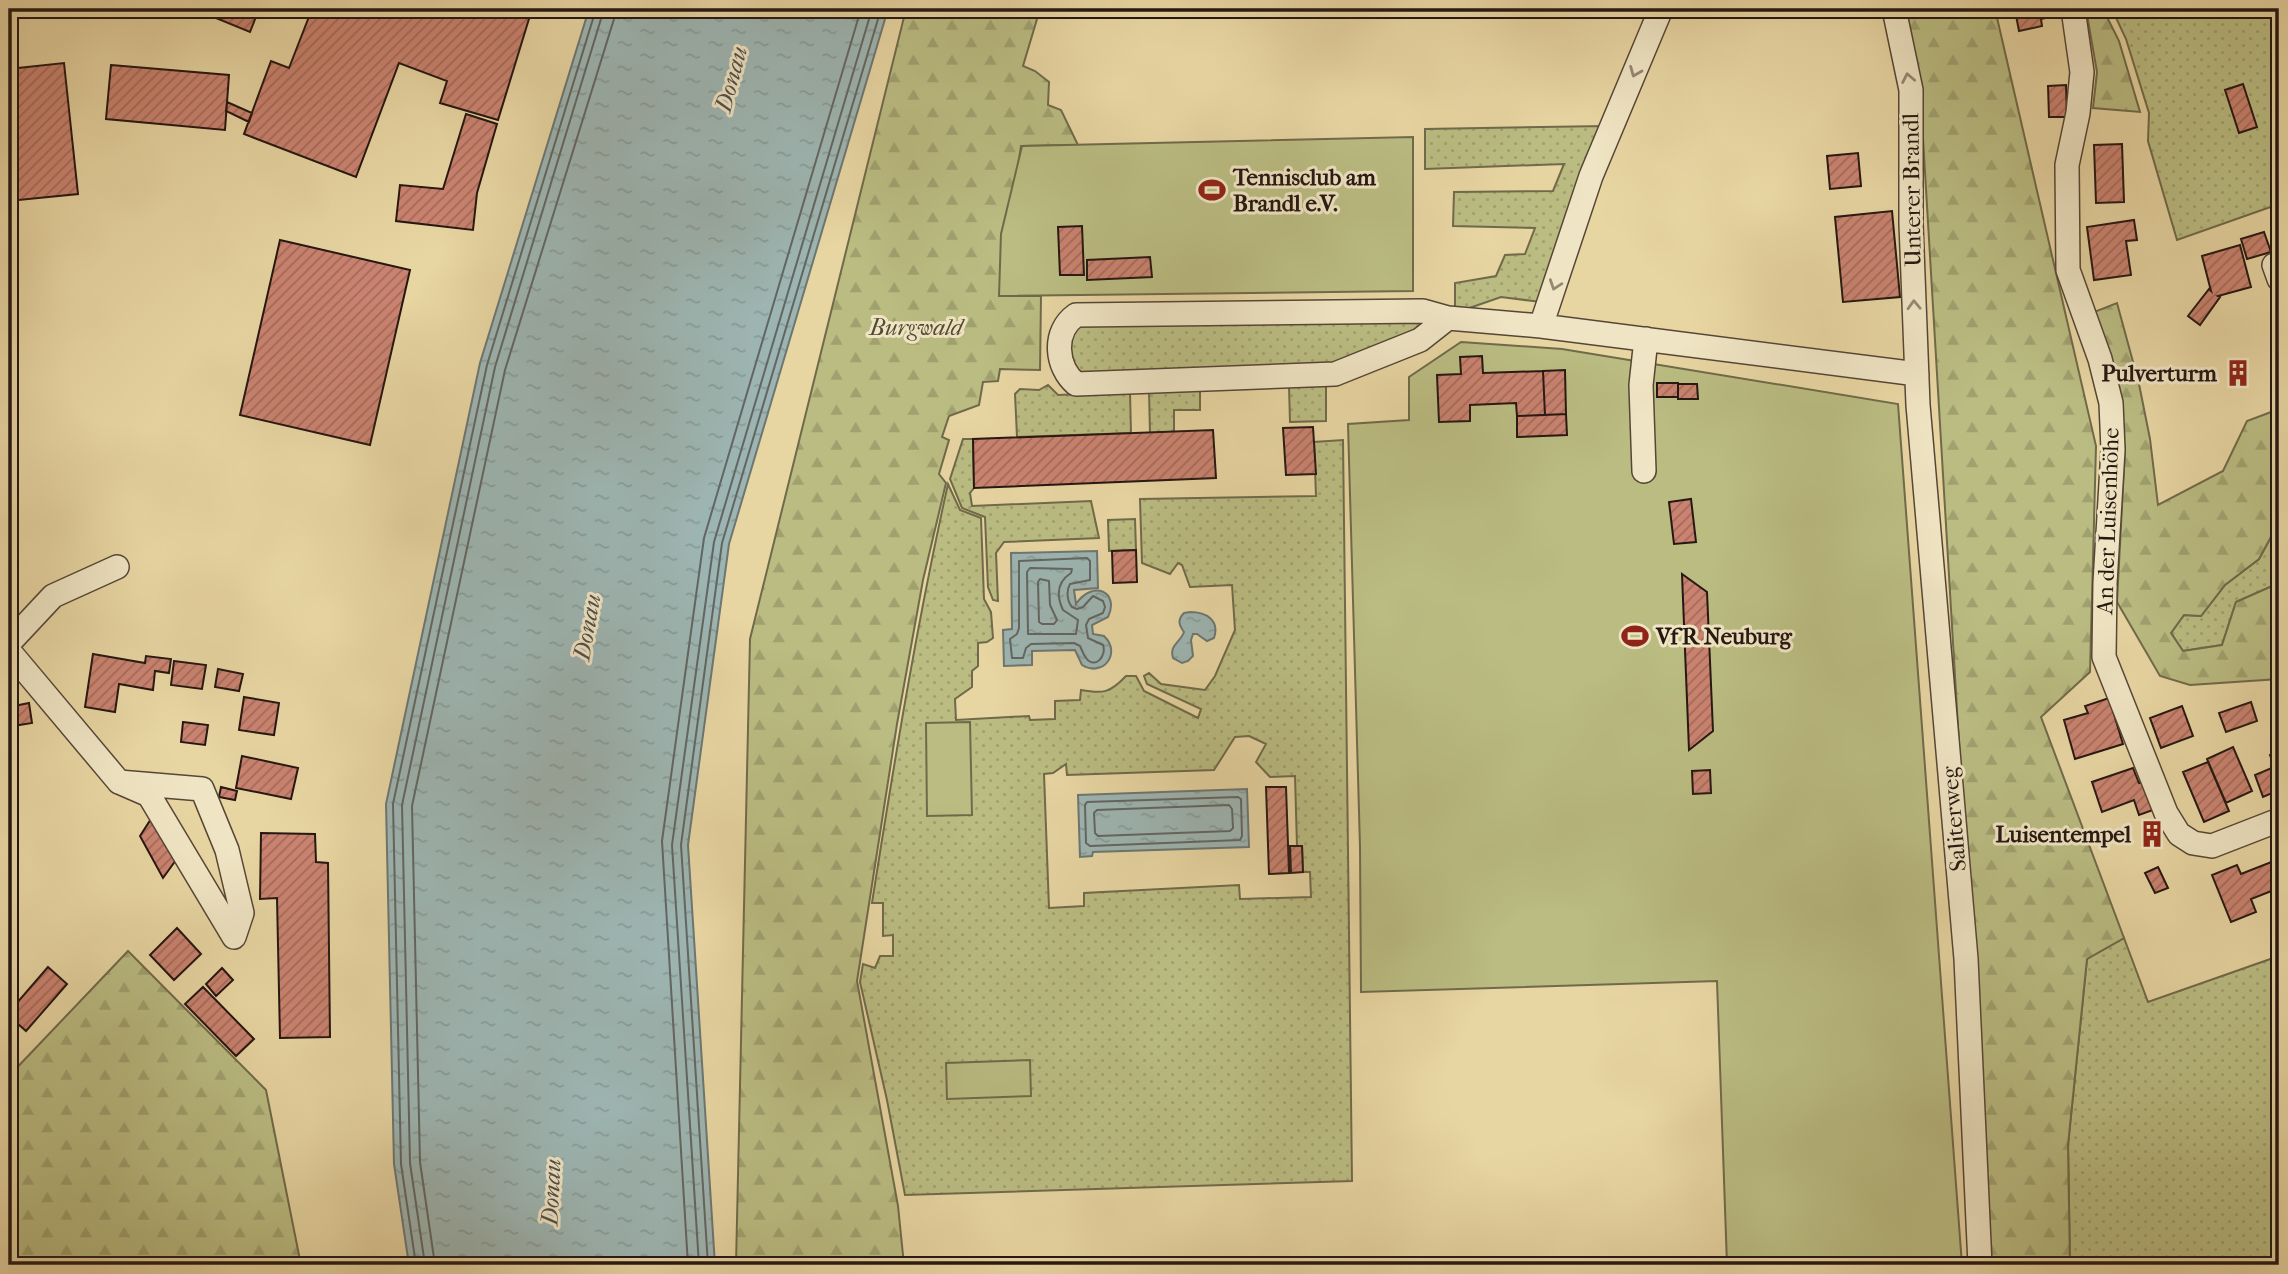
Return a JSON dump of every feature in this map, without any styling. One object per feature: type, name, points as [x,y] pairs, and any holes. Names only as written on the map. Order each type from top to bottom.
[{"type":"street","points":[[1541,326],[1591,176],[1661,9]]},
{"type":"street","name":"Unterer Brandl","points":[[1894,9],[1910,90],[1911,223],[1917,373]]},
{"type":"street","name":"An der Luisenhöhe","points":[[2073,9],[2082,72],[2078,113],[2067,165],[2068,270],[2101,359],[2111,403],[2113,450],[2105,583],[2104,657],[2166,814],[2179,834],[2193,843],[2212,846],[2279,820]]},
{"type":"street","points":[[1448,318],[1420,340],[1335,374],[1076,384],[1066,375],[1061,360],[1060,335],[1065,323],[1076,315],[1423,311],[1448,318],[1541,326],[1917,373]]},
{"type":"street","points":[[1644,471],[1641,385],[1646,339]]},
{"type":"street","name":"Saliterweg","points":[[1917,373],[1966,959],[1980,1265]]},
{"type":"street","points":[[9,643],[53,596],[117,567]]},
{"type":"street","points":[[9,651],[119,782],[149,795],[234,937],[242,914],[227,850],[202,789],[119,782]]},
{"type":"green space","name":"Burgwald","points":[[906,9],[1040,9],[1023,66],[1049,82],[1048,105],[1061,110],[1078,145],[1021,146],[999,296],[1041,296],[1040,370],[1000,369],[998,381],[983,382],[979,405],[949,416],[942,437],[949,440],[939,474],[946,483],[923,580],[897,724],[857,981],[898,1206],[904,1265],[736,1265],[750,639]]},
{"type":"green space","points":[[1904,9],[1995,9],[2096,446],[2090,672],[2041,717],[2124,938],[2087,959],[2068,1145],[2070,1265],[1990,1265],[1920,88]]},
{"type":"green space","points":[[2086,9],[2103,9],[2119,41],[2140,112],[2093,108],[2097,72]]},
{"type":"green space","points":[[2112,9],[2279,9],[2279,204],[2177,240],[2148,141],[2149,113],[2126,39]]},
{"type":"green space","points":[[1606,126],[1541,302],[1501,297],[1455,313],[1455,283],[1496,276],[1505,255],[1525,254],[1535,228],[1453,226],[1454,192],[1553,191],[1564,164],[1425,169],[1425,129]]},
{"type":"green space","name":"Tennisclub am Brandl e.V.","points":[[1413,137],[1413,291],[999,296],[1001,234],[1022,146]]},
{"type":"green space","points":[[2117,303],[2139,384],[2150,439],[2158,505],[2223,471],[2247,421],[2279,409],[2279,531],[2272,535],[2259,559],[2225,585],[2201,616],[2184,615],[2171,633],[2183,651],[2222,645],[2236,602],[2279,583],[2279,679],[2190,685],[2160,676],[2117,602],[2125,448],[2094,312]]},
{"type":"green space","points":[[1422,314],[1424,322],[1416,336],[1334,370],[1078,379],[1067,366],[1066,331],[1077,320]]},
{"type":"green space","name":"VfR Neuburg","points":[[1461,342],[1562,349],[1898,404],[1962,1265],[1727,1265],[1717,981],[1361,992],[1360,847],[1348,424],[1409,420],[1409,377]]},
{"type":"green space","points":[[1326,384],[1326,421],[1290,422],[1289,386]]},
{"type":"green space","points":[[1048,385],[1058,395],[1130,392],[1131,433],[1017,437],[1015,394],[1020,389],[1039,390]]},
{"type":"green space","points":[[1200,390],[1200,410],[1174,410],[1174,432],[1150,433],[1149,391]]},
{"type":"green space","points":[[963,439],[973,439],[974,488],[970,493],[972,506],[1091,501],[1099,538],[1004,542],[996,553],[998,601],[993,600],[988,587],[985,517],[962,508],[950,479]]},
{"type":"green space","points":[[1343,440],[1352,1181],[905,1195],[860,982],[863,964],[875,968],[880,956],[893,956],[893,935],[883,936],[883,903],[872,903],[926,588],[948,484],[960,510],[981,518],[984,599],[991,612],[993,638],[978,643],[978,666],[972,671],[972,687],[955,699],[956,720],[1029,716],[1030,720],[1055,719],[1055,701],[1080,700],[1081,690],[1106,691],[1126,676],[1136,676],[1144,691],[1198,718],[1201,709],[1147,684],[1144,676],[1149,673],[1161,684],[1205,690],[1215,676],[1235,630],[1232,585],[1190,587],[1182,565],[1178,563],[1170,574],[1142,563],[1140,499],[1316,496],[1314,442]],"holes":[[[1249,736],[1266,744],[1256,762],[1270,777],[1295,776],[1297,846],[1302,846],[1303,872],[1310,872],[1311,897],[1240,899],[1239,885],[1084,893],[1084,906],[1049,908],[1044,774],[1053,773],[1066,764],[1067,775],[1214,770],[1235,737]]]},
{"type":"green space","points":[[1135,519],[1136,550],[1109,551],[1108,520]]},
{"type":"green space","points":[[2279,531],[2279,583],[2236,602],[2222,645],[2183,651],[2171,633],[2184,615],[2201,616],[2225,585],[2259,559],[2272,535]]},
{"type":"green space","points":[[970,722],[972,815],[927,816],[926,723]]},
{"type":"green space","points":[[2124,938],[2148,1002],[2279,956],[2279,1265],[2070,1265],[2068,1145],[2087,959]]},
{"type":"green space","points":[[128,951],[266,1090],[301,1265],[9,1265],[9,1076]]},
{"type":"green space","points":[[1030,1060],[1031,1096],[947,1099],[946,1063]]},
{"type":"water","name":"Donau","points":[[589,9],[888,9],[729,544],[688,845],[715,1265],[409,1265],[394,1164],[386,804],[480,363]]},
{"type":"water","points":[[1097,551],[1098,588],[1074,590],[1076,604],[1090,592],[1103,592],[1108,595],[1111,608],[1108,617],[1092,625],[1093,634],[1104,636],[1109,643],[1111,650],[1108,662],[1097,668],[1090,668],[1082,665],[1075,650],[1032,651],[1032,665],[1004,666],[1003,630],[1012,629],[1011,553]]},
{"type":"water","points":[[1190,612],[1210,618],[1215,632],[1214,638],[1207,641],[1193,634],[1193,656],[1182,663],[1173,658],[1172,650],[1184,632],[1180,618],[1184,613]]},
{"type":"water","points":[[1247,789],[1249,847],[1093,852],[1092,856],[1080,857],[1078,795]]},
{"type":"building","points":[[194,9],[259,9],[250,32]]},
{"type":"building","points":[[312,9],[532,9],[498,120],[440,103],[447,81],[399,63],[356,177],[244,134],[271,61],[289,68]]},
{"type":"building","points":[[2063,9],[2064,14],[2041,19],[2042,26],[2019,31],[2015,10]]},
{"type":"building","points":[[64,63],[78,194],[9,201],[9,69]]},
{"type":"building","points":[[111,65],[229,75],[225,130],[106,119]]},
{"type":"building","points":[[2243,84],[2257,127],[2239,133],[2225,90]]},
{"type":"building","points":[[2066,85],[2067,117],[2049,117],[2048,86]]},
{"type":"building","points":[[227,102],[252,113],[249,122],[226,111]]},
{"type":"building","points":[[466,114],[497,124],[477,193],[473,230],[396,221],[400,185],[443,189]]},
{"type":"building","points":[[2122,144],[2124,202],[2096,203],[2094,145]]},
{"type":"building","points":[[1858,153],[1861,186],[1830,189],[1827,156]]},
{"type":"building","points":[[1892,211],[1900,297],[1843,302],[1835,217]]},
{"type":"building","points":[[2134,220],[2137,240],[2126,241],[2131,275],[2094,280],[2087,227]]},
{"type":"building","points":[[1082,226],[1084,275],[1060,275],[1058,227]]},
{"type":"building","points":[[2264,232],[2271,252],[2247,259],[2241,239]]},
{"type":"building","points":[[280,240],[410,270],[370,445],[240,415]]},
{"type":"building","points":[[2240,245],[2251,287],[2218,296],[2220,297],[2200,325],[2188,316],[2209,289],[2211,291],[2202,256]]},
{"type":"building","points":[[1150,257],[1152,277],[1087,280],[1087,260]]},
{"type":"building","points":[[1482,356],[1483,373],[1543,371],[1545,415],[1517,416],[1516,403],[1470,405],[1470,421],[1439,422],[1437,375],[1461,374],[1460,357]]},
{"type":"building","name":"Pulverturm","points":[[2228,363],[2247,364],[2247,383],[2228,383]]},
{"type":"building","points":[[1565,370],[1566,414],[1545,415],[1543,371]]},
{"type":"building","points":[[1657,383],[1678,383],[1678,397],[1657,397]]},
{"type":"building","points":[[1678,384],[1697,384],[1698,399],[1678,399]]},
{"type":"building","points":[[1566,414],[1567,435],[1517,437],[1517,416]]},
{"type":"building","points":[[1313,427],[1316,474],[1286,475],[1283,428]]},
{"type":"building","points":[[1213,430],[1216,478],[974,488],[973,439]]},
{"type":"building","points":[[1691,499],[1696,542],[1674,544],[1669,502]]},
{"type":"building","points":[[1136,550],[1137,582],[1113,583],[1112,551]]},
{"type":"building","points":[[1682,574],[1707,592],[1713,731],[1689,750]]},
{"type":"building","points":[[93,654],[145,663],[146,656],[171,659],[169,673],[155,671],[153,690],[119,684],[115,712],[85,707]]},
{"type":"building","points":[[174,661],[206,665],[202,689],[171,685]]},
{"type":"building","points":[[218,669],[243,674],[239,691],[215,687]]},
{"type":"building","points":[[244,697],[279,703],[274,735],[239,730]]},
{"type":"building","points":[[2109,698],[2123,744],[2075,759],[2064,720],[2088,713],[2085,706]]},
{"type":"building","points":[[2251,702],[2257,721],[2226,732],[2219,713]]},
{"type":"building","points":[[29,703],[32,723],[13,726],[9,707]]},
{"type":"building","points":[[2182,706],[2193,736],[2161,748],[2150,718]]},
{"type":"building","points":[[183,722],[208,725],[205,745],[181,742]]},
{"type":"building","points":[[2233,747],[2252,791],[2226,803],[2207,759]]},
{"type":"building","points":[[2279,751],[2279,779],[2270,755]]},
{"type":"building","points":[[242,756],[298,768],[291,799],[236,788]]},
{"type":"building","points":[[2208,762],[2229,811],[2204,822],[2183,772]]},
{"type":"building","points":[[2274,767],[2279,779],[2279,790],[2263,797],[2255,775]]},
{"type":"building","points":[[2133,768],[2139,783],[2143,782],[2153,810],[2139,815],[2134,800],[2102,812],[2092,782]]},
{"type":"building","points":[[1710,770],[1711,793],[1693,794],[1692,771]]},
{"type":"building","points":[[221,787],[237,791],[235,800],[219,797]]},
{"type":"building","points":[[1266,787],[1286,787],[1289,873],[1269,874]]},
{"type":"building","points":[[151,819],[176,860],[163,878],[140,836]]},
{"type":"building","name":"Luisentempel","points":[[2152,827],[2157,829],[2157,839],[2152,841],[2147,839],[2145,834],[2147,829]]},
{"type":"building","points":[[261,833],[315,834],[316,862],[328,863],[330,1037],[280,1038],[277,898],[260,899]]},
{"type":"building","points":[[1290,846],[1302,846],[1303,872],[1291,873]]},
{"type":"building","points":[[2279,859],[2279,888],[2251,899],[2256,912],[2231,922],[2212,875],[2237,865],[2241,874]]},
{"type":"building","points":[[2158,867],[2168,888],[2155,893],[2145,873]]},
{"type":"building","points":[[177,928],[201,954],[174,980],[150,955]]},
{"type":"building","points":[[48,967],[67,984],[26,1031],[9,1016],[9,1012]]},
{"type":"building","points":[[222,968],[233,980],[216,996],[206,984]]},
{"type":"building","points":[[203,987],[254,1039],[236,1056],[185,1004]]},
{"type":"place","name":"Tennisclub am Brandl e.V.","points":[[1212,190]]},
{"type":"place","name":"Pulverturm","points":[[2238,373]]},
{"type":"place","name":"VfR Neuburg","points":[[1635,636]]},
{"type":"place","name":"Luisentempel","points":[[2152,834]]}]
